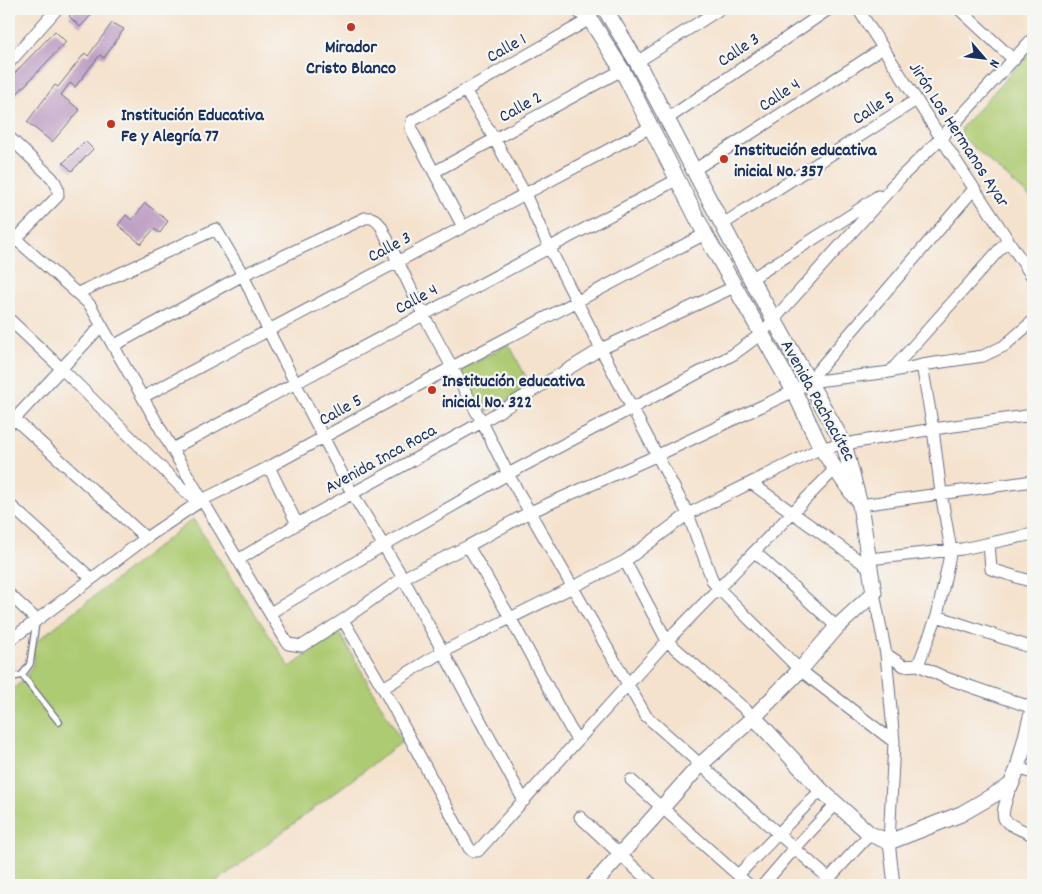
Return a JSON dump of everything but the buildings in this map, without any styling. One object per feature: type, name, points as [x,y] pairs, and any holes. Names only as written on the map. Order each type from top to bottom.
[{"type":"street","points":[[9,63],[13,49],[57,9]]},
{"type":"street","name":"Avenida Pachacútec","points":[[578,9],[590,19],[622,70],[678,178],[704,234],[794,391],[821,448],[860,505]]},
{"type":"street","name":"Avenida Pachacútec","points":[[606,9],[667,119],[751,279],[844,444],[860,505]]},
{"type":"street","points":[[636,62],[720,9]]},
{"type":"street","name":"Calle 3","points":[[667,119],[829,9]]},
{"type":"street","name":"Jirón Los Hermanos Ayar","points":[[858,9],[1033,278]]},
{"type":"street","points":[[959,9],[1014,60]]},
{"type":"street","name":"Calle 1","points":[[434,172],[411,129],[412,121],[590,19]]},
{"type":"street","points":[[270,613],[508,474],[734,354],[761,334],[896,183],[941,138],[1033,38]]},
{"type":"street","name":"Calle 4","points":[[694,170],[883,48]]},
{"type":"street","name":"Calle 2","points":[[434,172],[622,70]]},
{"type":"street","points":[[465,90],[525,194],[549,247],[688,514],[713,582],[800,670],[894,742]]},
{"type":"street","name":"Calle 5","points":[[722,224],[916,100]]},
{"type":"street","name":"Calle 3","points":[[143,397],[651,127]]},
{"type":"street","points":[[9,137],[56,182],[58,189],[58,196],[11,240],[90,305],[172,449],[199,502],[238,560],[288,644],[294,646],[302,646],[403,578],[468,546],[528,513],[658,456],[794,391],[808,382],[974,189]]},
{"type":"street","points":[[434,172],[463,227]]},
{"type":"street","name":"Calle 4","points":[[172,449],[678,178]]},
{"type":"street","points":[[751,279],[851,216],[896,183]]},
{"type":"street","points":[[113,346],[242,275],[348,225],[372,217],[382,226],[423,314],[482,422],[528,513],[646,716],[794,848],[829,883],[870,834]]},
{"type":"street","points":[[78,294],[216,229],[242,275],[268,330],[352,493],[403,578],[524,801]]},
{"type":"street","name":"Calle 5","points":[[9,641],[146,538],[199,502],[324,438],[452,367],[704,234]]},
{"type":"street","points":[[890,372],[1008,240]]},
{"type":"street","name":"Avenida Inca Roca","points":[[238,560],[297,524],[482,422],[601,349],[734,287]]},
{"type":"street","points":[[9,319],[199,502]]},
{"type":"street","points":[[808,382],[890,372],[983,356],[1004,346],[1033,321]]},
{"type":"street","points":[[101,326],[62,369],[11,420],[146,538]]},
{"type":"street","points":[[918,665],[937,616],[951,550],[922,365]]},
{"type":"street","points":[[383,688],[442,652],[626,561],[688,514],[821,448],[933,429],[1033,415]]},
{"type":"street","points":[[269,467],[297,524]]},
{"type":"street","points":[[343,620],[383,688],[469,848],[472,851],[478,851],[667,641],[835,469]]},
{"type":"street","points":[[894,885],[890,842],[894,742],[886,654],[860,505],[1033,481]]},
{"type":"street","points":[[751,483],[870,564],[1033,534]]},
{"type":"street","points":[[9,504],[92,579]]},
{"type":"street","points":[[988,543],[991,569],[1033,582]]},
{"type":"street","points":[[468,546],[511,619],[577,741]]},
{"type":"street","points":[[755,552],[837,627]]},
{"type":"street","points":[[626,561],[667,641],[754,717],[821,790],[870,834],[890,842],[961,814],[1011,785]]},
{"type":"street","points":[[592,885],[701,764],[754,717],[800,670],[837,627],[874,593]]},
{"type":"street","points":[[9,594],[37,620]]},
{"type":"street","points":[[937,616],[1033,648]]},
{"type":"street","points":[[886,654],[904,666],[918,665],[946,678],[1033,708],[1018,768],[1002,814],[1004,821],[1033,835]]},
{"type":"street","points":[[1018,768],[1033,773]]},
{"type":"street","points":[[631,780],[749,885]]},
{"type":"street","points":[[738,875],[821,790]]},
{"type":"street","points":[[763,885],[794,848],[836,804]]},
{"type":"street","points":[[580,818],[653,885]]},
{"type":"lane","points":[[9,678],[22,675],[30,664],[37,620]]},
{"type":"lane","points":[[22,675],[59,722]]},
{"type":"green space","points":[[1033,49],[1033,200],[961,136],[962,127]]},
{"type":"green space","points":[[509,344],[531,387],[482,414],[458,372]]},
{"type":"green space","points":[[193,519],[290,667],[339,632],[402,742],[212,885],[9,885],[9,690],[21,682],[31,669],[34,660],[33,644]]},
{"type":"place","name":"Mirador Cristo Blanco","points":[[351,27]]},
{"type":"place","name":"Institución Educativa Fe y Alegría 77","points":[[111,124]]},
{"type":"place","name":"Institución educativa inicial No. 357","points":[[724,159]]},
{"type":"place","name":"Institución educativa inicial No. 322","points":[[432,390]]}]
